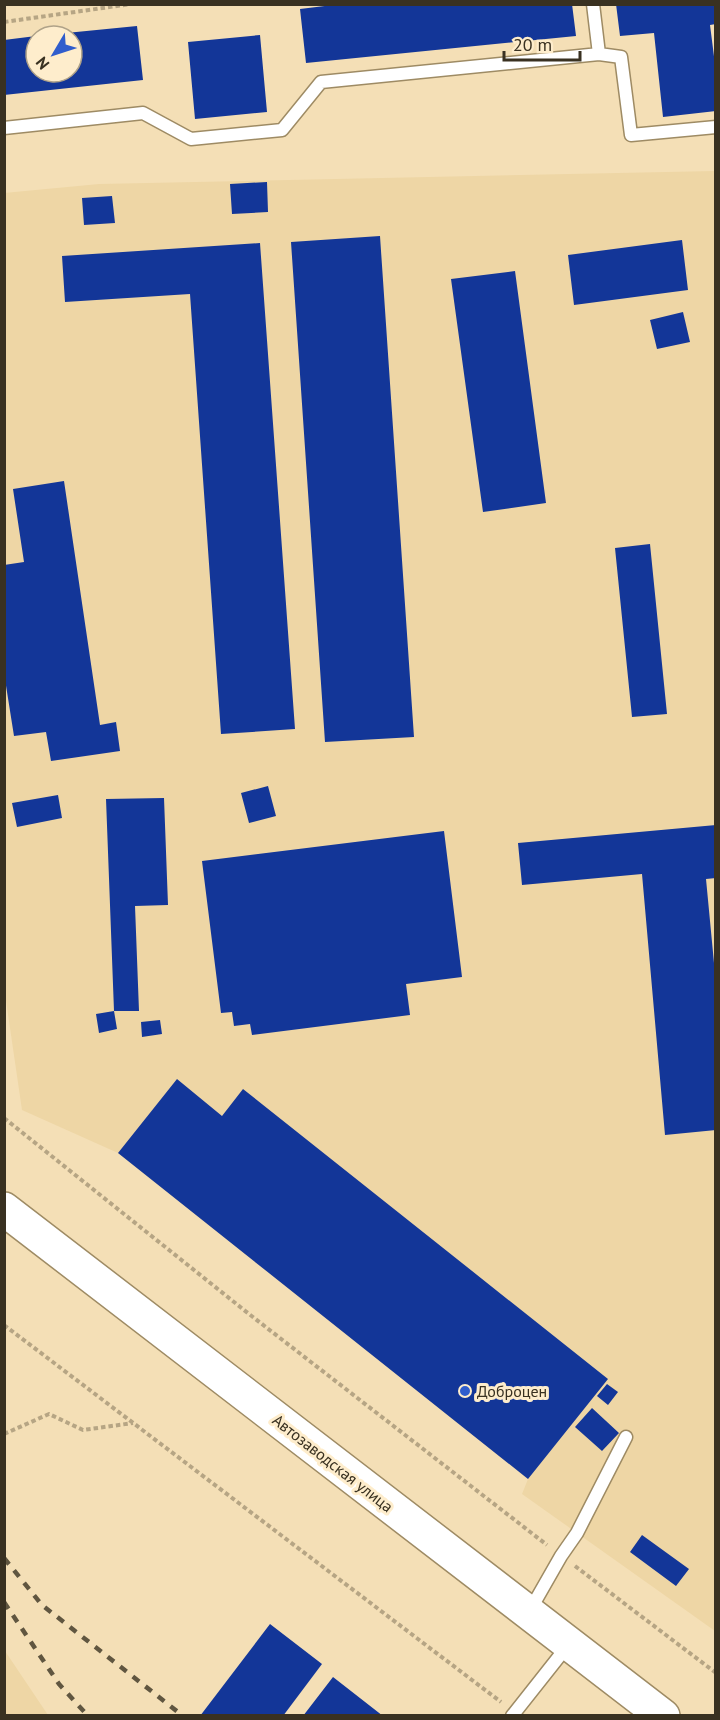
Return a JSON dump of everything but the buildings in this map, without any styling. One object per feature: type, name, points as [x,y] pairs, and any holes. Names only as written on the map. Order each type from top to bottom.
[{"type":"street","name":"Автозаводская улица","points":[[4,1209],[663,1716]]},
{"type":"lane","points":[[593,4],[599,54]]},
{"type":"lane","points":[[4,128],[143,113],[191,139],[282,130],[321,82],[599,54],[621,57],[632,135],[716,127]]},
{"type":"lane","points":[[528,1613],[577,1533],[626,1437]]},
{"type":"lane","points":[[513,1714],[569,1643]]},
{"type":"path","points":[[4,22],[131,4]]},
{"type":"path","points":[[4,1118],[249,1314],[561,1556],[716,1672]]},
{"type":"path","points":[[4,1325],[513,1714]]},
{"type":"path","points":[[4,1434],[49,1414],[83,1430],[134,1423]]},
{"type":"shaded area","points":[[715,171],[715,1631],[522,1494],[528,1479],[118,1153],[22,1110],[4,987],[4,193],[99,184]]},
{"type":"shaded area","points":[[5,1651],[48,1715],[5,1715]]},
{"type":"railway","points":[[4,1558],[42,1605],[183,1716]]},
{"type":"railway","points":[[4,1602],[59,1684],[88,1716]]},
{"type":"place","name":"Доброцен","points":[[465,1391]]}]
